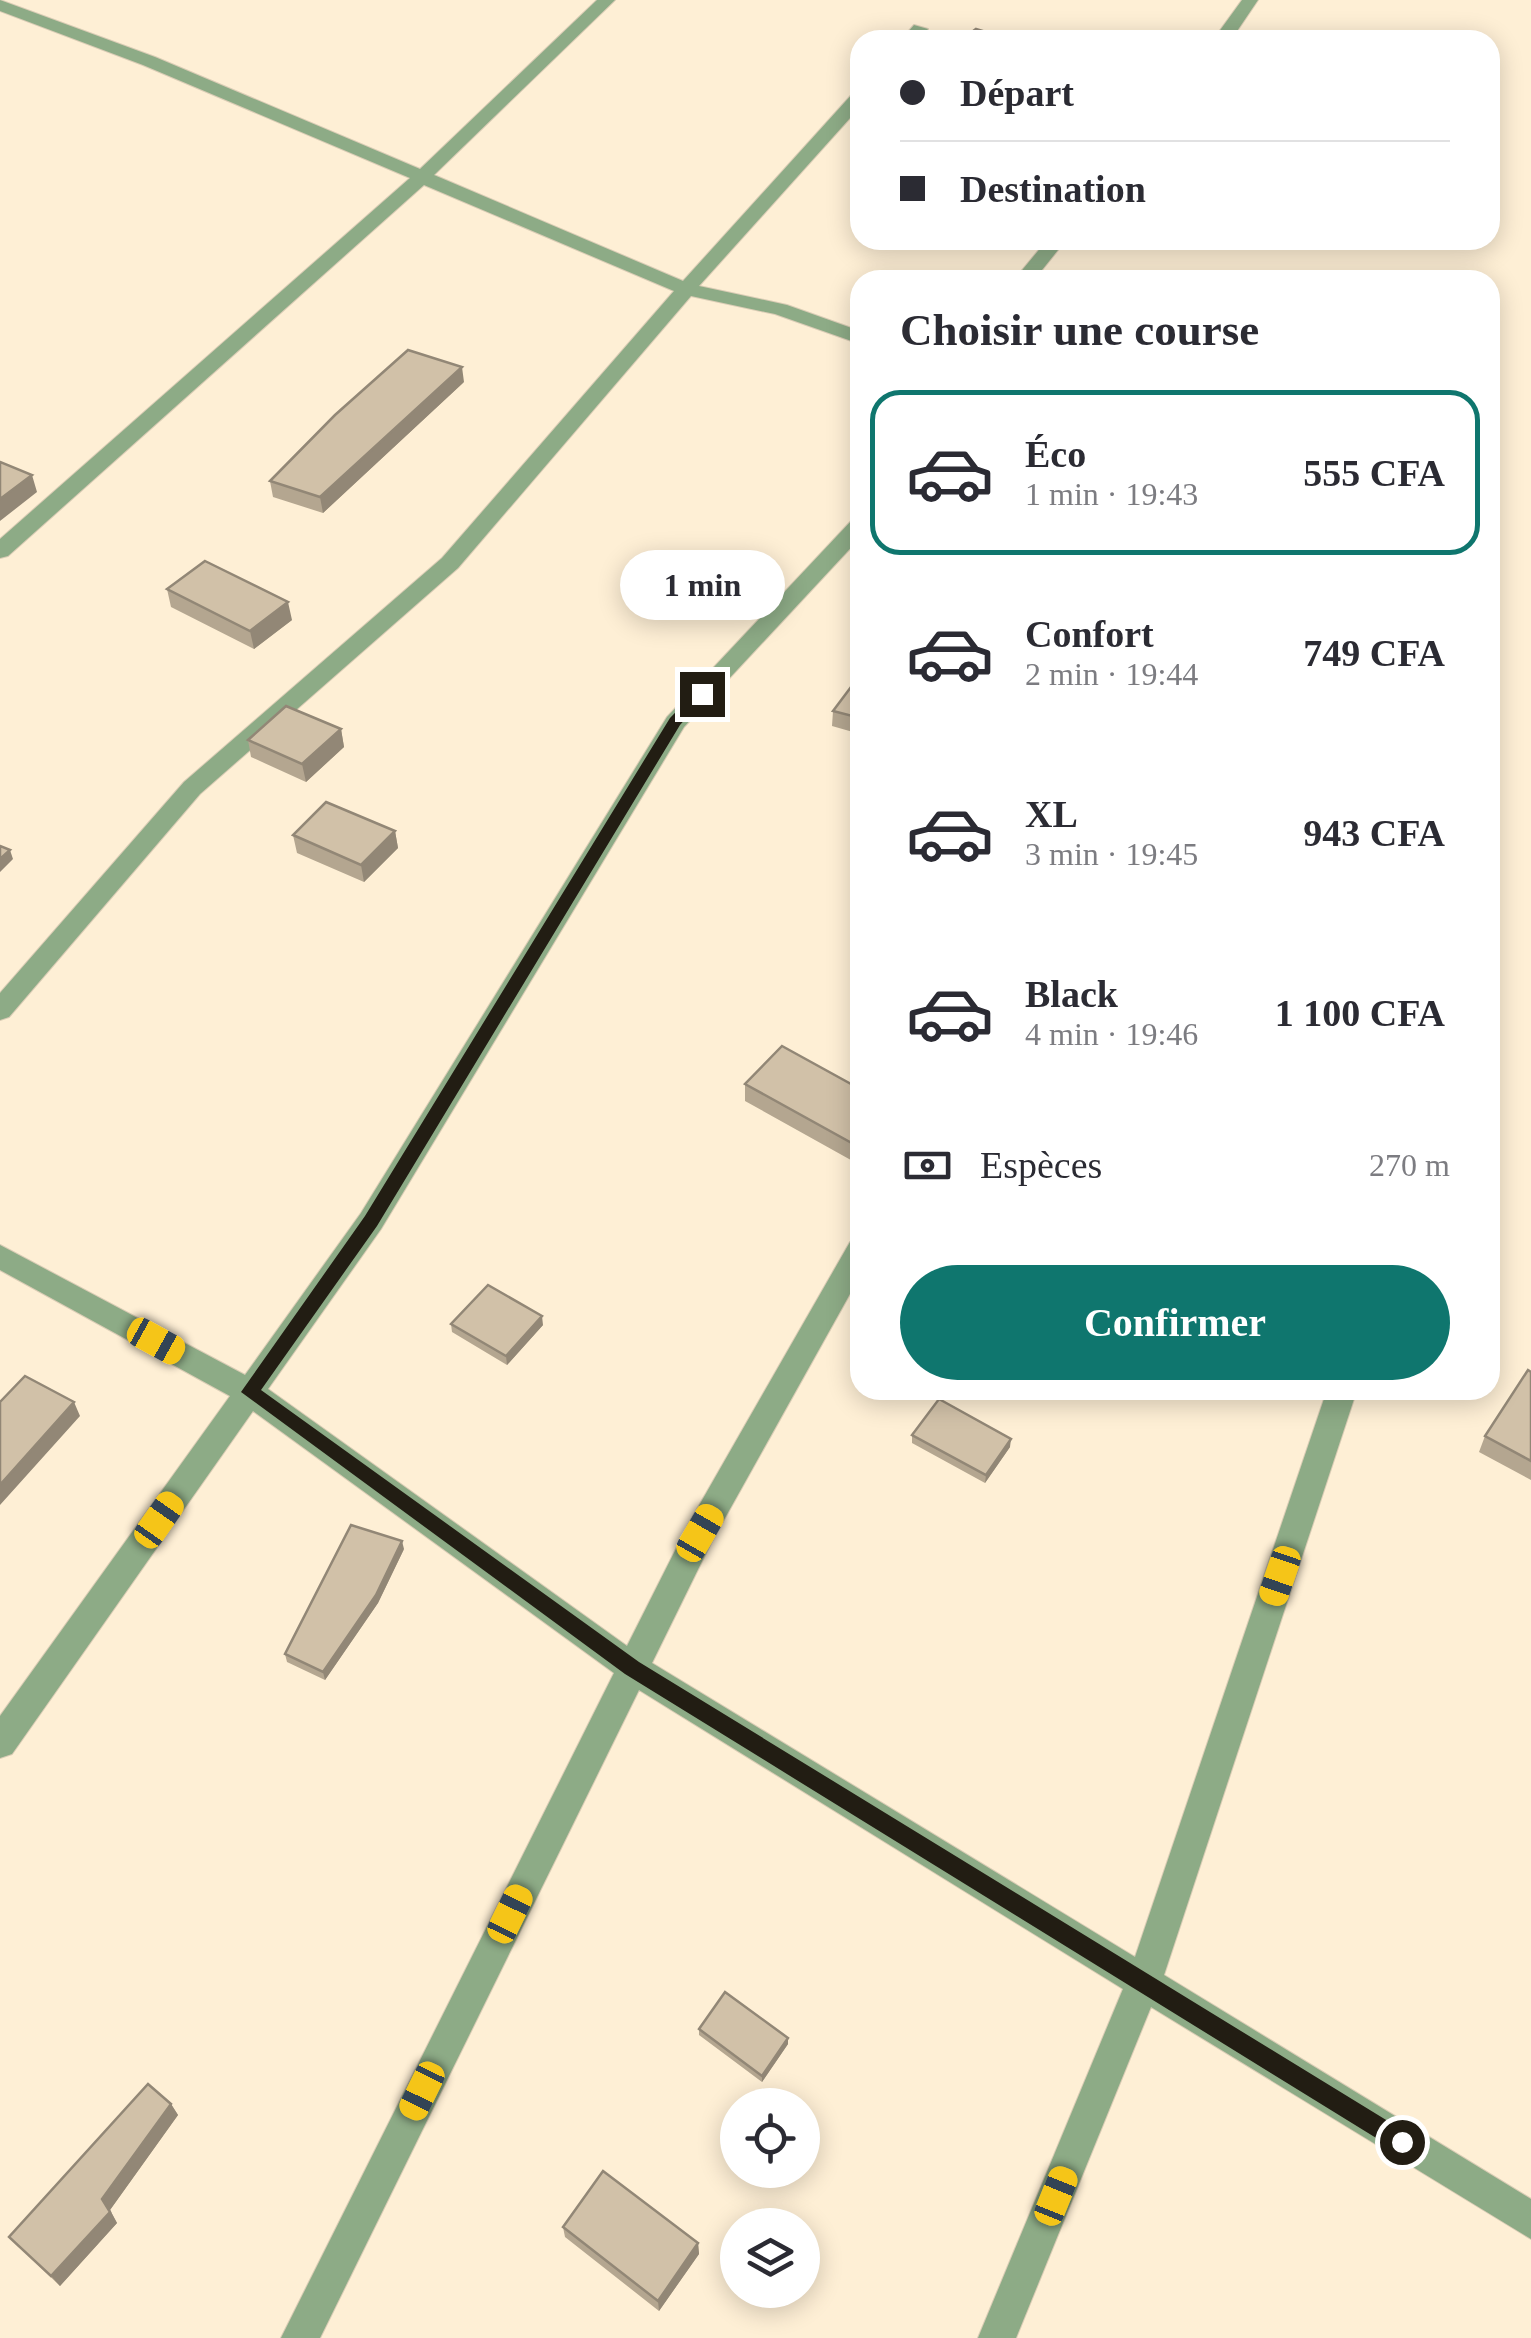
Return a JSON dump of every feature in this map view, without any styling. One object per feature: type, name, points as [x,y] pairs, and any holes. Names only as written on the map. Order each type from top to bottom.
[{"type":"street","points":[[0,551],[422,177],[606,0]]},
{"type":"street","points":[[1229,30],[1250,0]]},
{"type":"street","points":[[0,5],[149,61],[686,289],[780,308],[850,334]]},
{"type":"street","points":[[0,1010],[192,788],[450,562],[686,289],[850,107]]},
{"type":"street","points":[[1032,270],[1049,250]]},
{"type":"street","points":[[0,1743],[371,1221],[675,722],[850,536]]},
{"type":"street","points":[[0,1256],[250,1392],[632,1668],[1531,2220]]},
{"type":"street","points":[[300,2338],[700,1533],[850,1268]]},
{"type":"street","points":[[997,2338],[1143,1984],[1339,1400]]},
{"type":"building","points":[[408,350],[462,367],[320,497],[270,481],[335,415]]},
{"type":"building","points":[[0,462],[32,475],[0,499]]},
{"type":"building","points":[[205,561],[288,602],[250,631],[167,589]]},
{"type":"building","points":[[850,688],[850,715],[833,711]]},
{"type":"building","points":[[286,706],[341,729],[302,764],[248,740]]},
{"type":"building","points":[[326,802],[395,831],[361,865],[293,835]]},
{"type":"building","points":[[0,846],[10,850],[0,859]]},
{"type":"building","points":[[782,1046],[850,1083],[850,1142],[745,1084]]},
{"type":"building","points":[[488,1285],[542,1316],[506,1356],[451,1324]]},
{"type":"building","points":[[1528,1370],[1531,1372],[1531,1461],[1485,1436]]},
{"type":"building","points":[[25,1376],[74,1402],[0,1485],[0,1402]]},
{"type":"building","points":[[941,1400],[1011,1439],[986,1475],[912,1435]]},
{"type":"building","points":[[351,1525],[402,1541],[376,1595],[323,1672],[285,1654]]},
{"type":"building","points":[[725,1992],[788,2038],[762,2076],[699,2029]]},
{"type":"building","points":[[148,2084],[171,2104],[102,2199],[110,2212],[51,2276],[9,2237]]},
{"type":"building","points":[[603,2171],[698,2243],[658,2301],[563,2227]]},
{"type":"route","points":[[702,694],[675,722],[371,1221],[250,1392],[632,1668],[1402,2142]]}]
